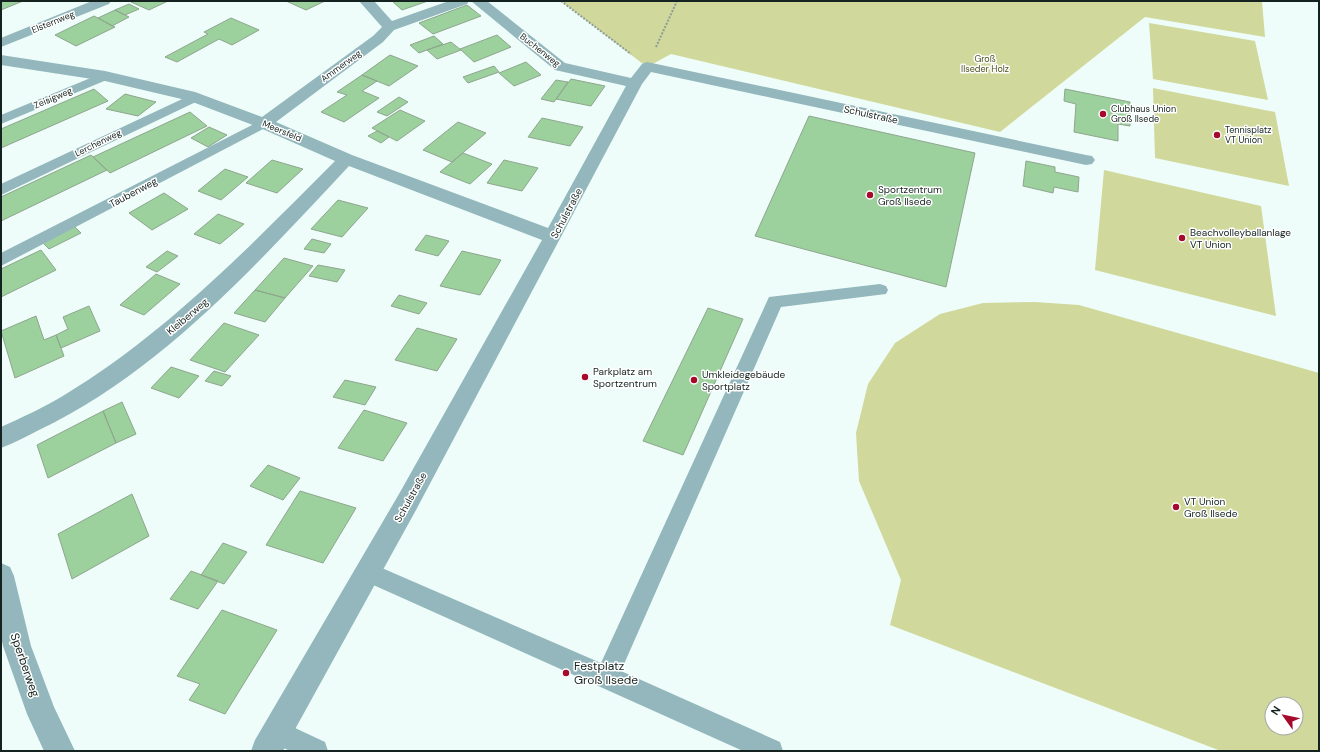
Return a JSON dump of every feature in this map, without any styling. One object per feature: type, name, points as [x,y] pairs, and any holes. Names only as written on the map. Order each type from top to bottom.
[{"type":"street","name":"Elsternweg","points":[[1,43],[104,1]]},
{"type":"street","points":[[366,1],[384,18],[389,27],[462,1]]},
{"type":"street","name":"Buchenweg","points":[[478,1],[560,67],[635,83]]},
{"type":"street","name":"Ammerweg","points":[[264,123],[378,38],[389,27]]},
{"type":"street","name":"Meersfeld","points":[[1,60],[105,76],[195,97],[264,123],[346,159],[553,237]]},
{"type":"street","name":"Schulstraße","points":[[272,741],[368,572],[553,237],[635,83],[647,67],[1086,160]]},
{"type":"street","name":"Kleiberweg","points":[[1,438],[73,401],[143,352],[198,308],[244,264],[346,159]]},
{"type":"street","name":"Sperberweg","points":[[1,576],[17,646],[42,714],[60,751]]},
{"type":"lane","name":"Zeisigweg","points":[[1,120],[105,76]]},
{"type":"lane","name":"Lerchenweg","points":[[1,190],[195,97]]},
{"type":"lane","name":"Taubenweg","points":[[1,260],[264,123]]},
{"type":"lane","points":[[607,677],[775,301],[880,290]]},
{"type":"lane","points":[[368,572],[607,677],[770,751]]},
{"type":"lane","points":[[272,741],[316,751]]},
{"type":"path","points":[[561,1],[647,67],[677,1]]},
{"type":"green space","name":"Groß Ilseder Holz","points":[[561,1],[1262,1],[1265,37],[1145,17],[1000,132],[671,54],[647,67]]},
{"type":"green space","name":"Tennisplatz VT Union","points":[[1149,23],[1255,41],[1268,100],[1153,79]]},
{"type":"green space","name":"Tennisplatz VT Union","points":[[1153,88],[1275,112],[1289,186],[1155,158]]},
{"type":"green space","name":"Beachvolleyballanlage VT Union","points":[[1104,170],[1261,206],[1276,316],[1095,270]]},
{"type":"green space","points":[[1035,302],[1079,305],[1319,373],[1319,751],[1221,751],[890,625],[901,580],[859,481],[856,433],[868,384],[895,343],[940,314],[983,303]]},
{"type":"building","points":[[1,1],[23,1],[1,10]]},
{"type":"building","points":[[168,1],[149,10],[131,2]]},
{"type":"building","points":[[286,1],[325,1],[306,10]]},
{"type":"building","points":[[392,1],[428,1],[402,10]]},
{"type":"building","points":[[129,4],[139,9],[125,15],[115,10]]},
{"type":"building","points":[[467,5],[481,16],[433,34],[419,23]]},
{"type":"building","points":[[115,10],[129,17],[112,26],[98,18]]},
{"type":"building","points":[[94,16],[115,27],[76,46],[55,35]]},
{"type":"building","points":[[231,18],[259,30],[232,45],[219,39],[177,62],[165,57],[208,34],[204,32]]},
{"type":"building","points":[[497,35],[511,47],[474,62],[460,49]]},
{"type":"building","points":[[434,36],[443,44],[419,53],[410,45]]},
{"type":"building","points":[[451,42],[461,50],[437,59],[427,50]]},
{"type":"building","points":[[390,55],[418,66],[389,86],[362,75]]},
{"type":"building","points":[[526,62],[541,75],[514,86],[499,73]]},
{"type":"building","points":[[494,66],[499,72],[468,83],[463,77]]},
{"type":"building","points":[[362,75],[377,81],[362,91],[379,98],[344,122],[321,112],[347,95],[337,92]]},
{"type":"building","points":[[571,79],[605,86],[591,106],[556,99]]},
{"type":"building","points":[[556,80],[568,82],[554,102],[541,99]]},
{"type":"building","points":[[94,89],[108,101],[1,148],[1,129]]},
{"type":"building","name":"Clubhaus Union Groß Ilsede","points":[[1065,89],[1130,102],[1130,126],[1118,124],[1118,141],[1074,132],[1076,104],[1064,101]]},
{"type":"building","points":[[125,94],[156,102],[138,116],[106,109]]},
{"type":"building","points":[[399,97],[408,102],[387,116],[377,112]]},
{"type":"building","points":[[400,110],[425,121],[397,141],[372,128]]},
{"type":"building","points":[[190,112],[207,126],[110,173],[93,157]]},
{"type":"building","name":"Sportzentrum Groß Ilsede","points":[[809,116],[975,153],[946,287],[755,236]]},
{"type":"building","points":[[542,118],[583,127],[570,146],[528,137]]},
{"type":"building","points":[[458,122],[486,133],[452,162],[423,150]]},
{"type":"building","points":[[209,127],[227,135],[208,147],[191,138]]},
{"type":"building","points":[[377,131],[389,137],[381,143],[368,136]]},
{"type":"building","points":[[463,153],[492,164],[470,184],[440,172]]},
{"type":"building","points":[[91,155],[107,170],[1,221],[1,197]]},
{"type":"building","points":[[272,160],[303,169],[277,193],[246,183]]},
{"type":"building","points":[[504,160],[538,168],[522,191],[487,183]]},
{"type":"building","points":[[1026,161],[1055,167],[1055,172],[1079,177],[1078,192],[1054,187],[1053,193],[1023,186]]},
{"type":"building","points":[[225,169],[248,177],[221,200],[198,191]]},
{"type":"building","points":[[164,193],[188,209],[152,230],[129,213]]},
{"type":"building","points":[[338,200],[368,208],[342,237],[311,229]]},
{"type":"building","points":[[218,214],[244,224],[220,244],[194,234]]},
{"type":"building","points":[[74,226],[81,233],[49,249],[42,242]]},
{"type":"building","points":[[426,235],[449,241],[438,256],[415,250]]},
{"type":"building","points":[[312,239],[331,244],[324,253],[304,249]]},
{"type":"building","points":[[41,250],[56,270],[1,297],[1,269]]},
{"type":"building","points":[[167,251],[178,256],[157,272],[146,267]]},
{"type":"building","points":[[462,251],[501,260],[480,295],[440,286]]},
{"type":"building","points":[[284,258],[313,266],[285,298],[255,290]]},
{"type":"building","points":[[318,265],[345,270],[337,282],[309,276]]},
{"type":"building","points":[[156,274],[180,284],[144,315],[120,305]]},
{"type":"building","points":[[255,290],[285,298],[265,322],[234,313]]},
{"type":"building","points":[[399,295],[427,303],[419,314],[391,306]]},
{"type":"building","points":[[89,306],[100,331],[61,348],[56,335],[68,329],[63,317]]},
{"type":"building","name":"Umkleidegebäude Sportplatz","points":[[708,308],[743,319],[683,455],[643,441]]},
{"type":"building","points":[[36,316],[44,340],[56,335],[64,356],[15,378],[1,331]]},
{"type":"building","points":[[224,323],[259,335],[225,372],[190,360]]},
{"type":"building","points":[[417,328],[457,339],[437,371],[395,360]]},
{"type":"building","points":[[171,367],[199,376],[179,398],[151,388]]},
{"type":"building","points":[[214,371],[231,376],[222,386],[205,381]]},
{"type":"building","points":[[345,380],[376,387],[365,405],[333,397]]},
{"type":"building","points":[[122,402],[136,434],[116,443],[103,411]]},
{"type":"building","points":[[364,410],[407,423],[383,461],[338,448]]},
{"type":"building","points":[[103,411],[116,443],[48,478],[37,445]]},
{"type":"building","points":[[268,465],[300,478],[283,500],[250,486]]},
{"type":"building","points":[[300,491],[356,508],[323,563],[266,545]]},
{"type":"building","points":[[132,494],[149,536],[72,579],[58,534]]},
{"type":"building","points":[[223,543],[247,552],[224,584],[201,575]]},
{"type":"building","points":[[191,571],[218,581],[198,609],[170,599]]},
{"type":"building","points":[[222,610],[277,630],[225,714],[189,700],[200,684],[177,676]]},
{"type":"place","name":"Clubhaus Union Groß Ilsede","points":[[1103,114]]},
{"type":"place","name":"Tennisplatz VT Union","points":[[1217,135]]},
{"type":"place","name":"Sportzentrum Groß Ilsede","points":[[870,195]]},
{"type":"place","name":"Beachvolleyballanlage VT Union","points":[[1182,238]]},
{"type":"place","name":"Parkplatz am Sportzentrum","points":[[585,377]]},
{"type":"place","name":"Umkleidegebäude Sportplatz","points":[[694,380]]},
{"type":"place","name":"VT Union Groß Ilsede","points":[[1176,507]]},
{"type":"place","name":"Festplatz Groß Ilsede","points":[[566,673]]}]
